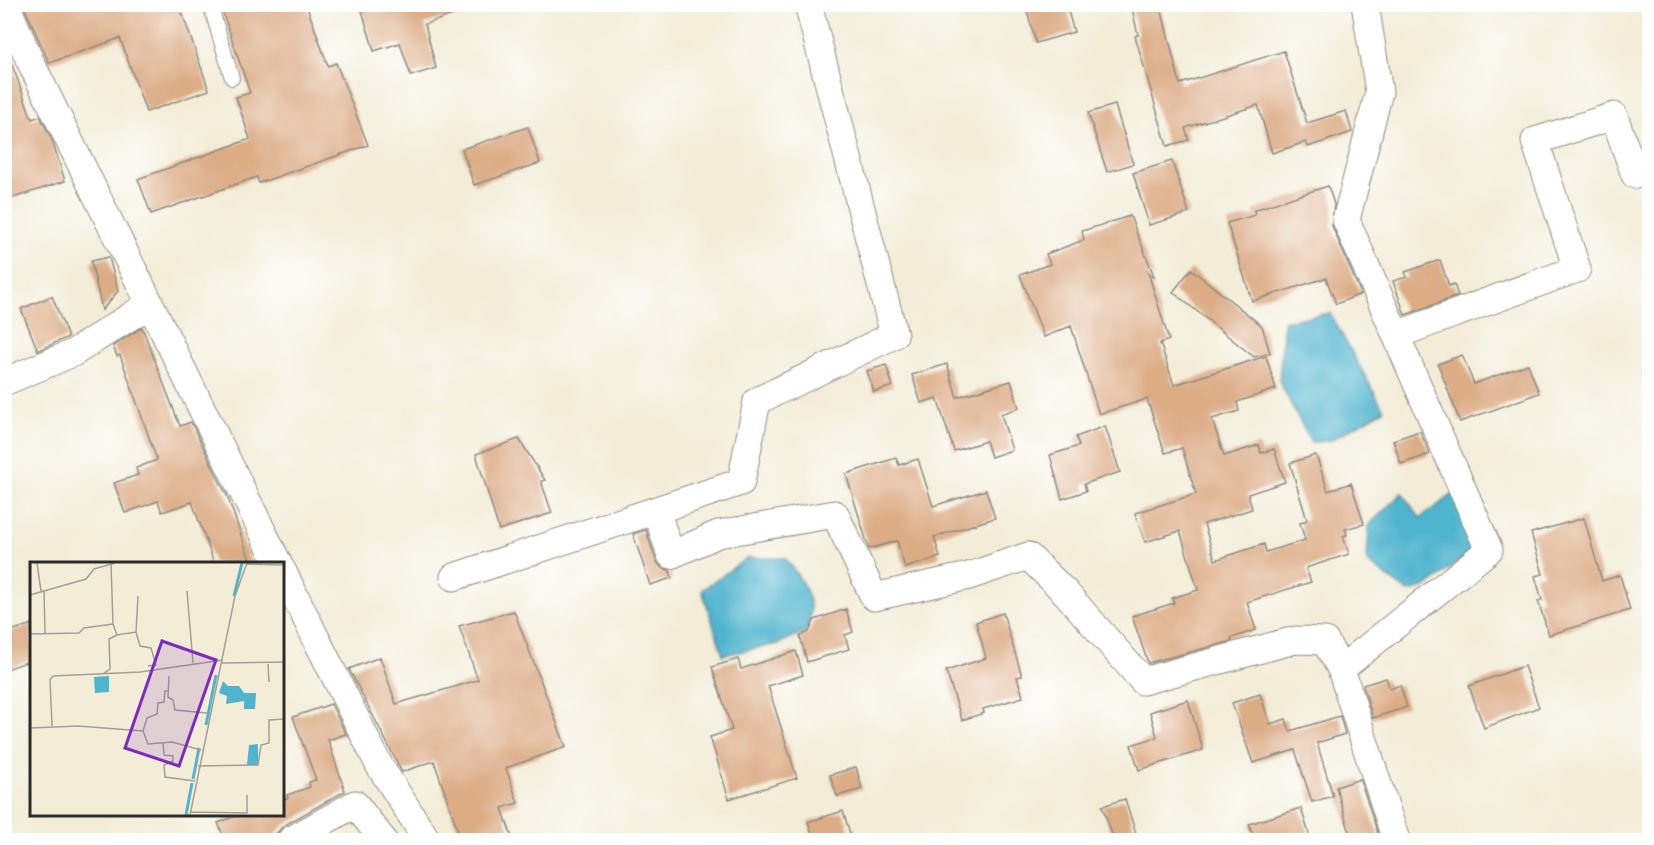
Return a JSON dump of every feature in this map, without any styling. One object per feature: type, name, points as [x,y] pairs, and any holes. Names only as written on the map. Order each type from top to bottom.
[{"type":"street","points":[[6,4],[30,61],[278,562]]},
{"type":"street","points":[[454,576],[741,482],[757,401],[894,334],[808,4]]},
{"type":"street","points":[[1341,669],[1489,550],[1346,220],[1379,92],[1365,4]]},
{"type":"street","points":[[1396,335],[1577,269],[1535,141],[1614,116],[1635,175],[1650,171]]},
{"type":"street","points":[[4,382],[73,353],[150,304]]},
{"type":"street","points":[[656,510],[671,555],[718,534],[835,513],[874,597],[969,576],[1028,555],[1066,593],[1143,681],[1295,640],[1325,641],[1341,669],[1396,840]]},
{"type":"street","points":[[284,574],[379,765],[427,840]]},
{"type":"street","points":[[291,840],[355,804],[383,840]]},
{"type":"lane","points":[[210,4],[232,78]]},
{"type":"water","points":[[1330,313],[1384,410],[1329,441],[1311,442],[1279,381],[1284,321]]},
{"type":"water","points":[[1459,490],[1476,548],[1425,588],[1408,592],[1367,562],[1369,525],[1402,493],[1420,518]]},
{"type":"water","points":[[747,558],[785,558],[807,592],[811,611],[810,621],[806,631],[778,644],[723,655],[702,590]]},
{"type":"building","points":[[23,4],[179,4],[209,90],[146,112],[120,38],[49,63]]},
{"type":"building","points":[[220,4],[306,4],[328,66],[336,63],[368,145],[259,183],[257,177],[151,214],[138,179],[250,139],[236,97],[250,93]]},
{"type":"building","points":[[360,4],[472,4],[472,9],[425,24],[436,68],[411,76],[400,43],[374,51]]},
{"type":"building","points":[[1025,4],[1066,4],[1074,32],[1036,43]]},
{"type":"building","points":[[1131,4],[1160,4],[1180,84],[1284,51],[1307,123],[1346,111],[1352,132],[1308,147],[1306,142],[1272,153],[1258,105],[1185,128],[1189,140],[1167,146],[1135,36],[1138,35]]},
{"type":"building","points":[[4,51],[7,51],[32,119],[40,116],[53,143],[65,181],[4,201]]},
{"type":"building","points":[[1115,105],[1133,164],[1107,172],[1088,113]]},
{"type":"building","points":[[528,127],[540,163],[474,185],[462,149]]},
{"type":"building","points":[[1172,161],[1189,213],[1149,225],[1133,173]]},
{"type":"building","points":[[1328,186],[1334,204],[1332,226],[1361,294],[1336,304],[1326,278],[1252,301],[1227,223],[1255,215],[1254,210]]},
{"type":"building","points":[[1130,216],[1155,278],[1148,272],[1169,340],[1160,343],[1174,385],[1266,356],[1276,389],[1237,402],[1239,411],[1212,419],[1224,456],[1259,445],[1261,453],[1274,449],[1285,482],[1248,494],[1252,509],[1204,524],[1215,560],[1264,544],[1266,552],[1305,540],[1300,523],[1307,520],[1290,463],[1316,455],[1328,491],[1351,483],[1364,524],[1345,529],[1347,535],[1343,536],[1349,554],[1306,568],[1311,582],[1247,602],[1256,630],[1231,638],[1232,641],[1148,663],[1132,616],[1174,603],[1172,598],[1198,590],[1180,531],[1145,542],[1135,513],[1196,494],[1182,448],[1165,453],[1147,399],[1099,414],[1071,326],[1044,337],[1020,275],[1050,264],[1046,254],[1084,240],[1082,231]]},
{"type":"building","points":[[109,257],[118,291],[102,310],[91,261]]},
{"type":"building","points":[[1440,260],[1449,286],[1454,284],[1458,296],[1405,315],[1393,281],[1407,277],[1405,272]]},
{"type":"building","points":[[1191,269],[1262,326],[1270,353],[1254,357],[1173,292]]},
{"type":"building","points":[[52,296],[68,337],[38,351],[21,309]]},
{"type":"building","points":[[142,327],[180,426],[191,422],[228,498],[251,562],[214,562],[192,502],[162,512],[158,501],[125,513],[114,483],[138,475],[136,468],[157,460],[120,355],[117,356],[113,346]]},
{"type":"building","points":[[1462,355],[1474,384],[1528,364],[1539,393],[1460,422],[1438,364]]},
{"type":"building","points":[[947,364],[957,397],[1011,381],[1019,408],[1001,414],[1012,450],[991,457],[986,441],[954,451],[937,398],[921,403],[912,375]]},
{"type":"building","points":[[886,365],[893,386],[874,392],[867,371]]},
{"type":"building","points":[[1105,426],[1120,472],[1084,484],[1086,491],[1062,499],[1050,455],[1079,446],[1076,437]]},
{"type":"building","points":[[1420,431],[1430,454],[1401,464],[1393,440]]},
{"type":"building","points":[[519,439],[545,480],[541,481],[552,513],[499,530],[476,454]]},
{"type":"building","points":[[896,458],[899,465],[918,459],[933,506],[986,490],[995,518],[934,537],[940,557],[905,568],[897,541],[869,549],[846,474]]},
{"type":"building","points":[[1584,518],[1602,581],[1620,575],[1630,610],[1549,635],[1538,601],[1542,600],[1535,576],[1543,574],[1531,533]]},
{"type":"building","points":[[646,530],[656,561],[661,567],[670,571],[672,578],[650,585],[633,534]]},
{"type":"building","points":[[846,609],[853,632],[845,635],[849,649],[807,662],[800,636],[809,632],[814,620]]},
{"type":"building","points":[[514,611],[566,747],[506,768],[518,803],[502,808],[513,840],[461,840],[434,761],[402,772],[349,669],[380,657],[396,704],[478,680],[459,626]]},
{"type":"building","points":[[1003,613],[1022,676],[1017,677],[1023,697],[983,709],[984,713],[962,720],[946,671],[986,658],[976,622]]},
{"type":"building","points":[[30,625],[30,661],[4,670],[4,633]]},
{"type":"building","points":[[796,651],[803,675],[768,686],[797,778],[729,799],[710,737],[732,730],[712,667],[738,659],[741,669]]},
{"type":"building","points":[[1524,666],[1539,707],[1484,728],[1469,686]]},
{"type":"building","points":[[1386,678],[1390,689],[1400,685],[1407,707],[1373,718],[1363,685]]},
{"type":"building","points":[[1260,694],[1270,724],[1286,719],[1290,731],[1340,716],[1345,734],[1317,743],[1333,796],[1312,802],[1295,750],[1253,763],[1232,703]]},
{"type":"building","points":[[1188,700],[1203,750],[1139,770],[1131,745],[1157,737],[1150,712]]},
{"type":"building","points":[[331,704],[346,734],[328,740],[345,791],[283,826],[274,836],[275,840],[225,840],[218,823],[238,815],[284,815],[284,799],[288,798],[287,795],[310,787],[309,782],[316,780],[293,717]]},
{"type":"building","points":[[856,767],[862,789],[837,796],[830,775]]},
{"type":"building","points":[[1360,779],[1380,840],[1352,840],[1336,787]]},
{"type":"building","points":[[1125,799],[1138,840],[1114,840],[1102,806]]},
{"type":"building","points":[[1301,808],[1311,840],[1254,840],[1249,824]]},
{"type":"building","points":[[843,811],[852,840],[814,840],[808,822]]}]
